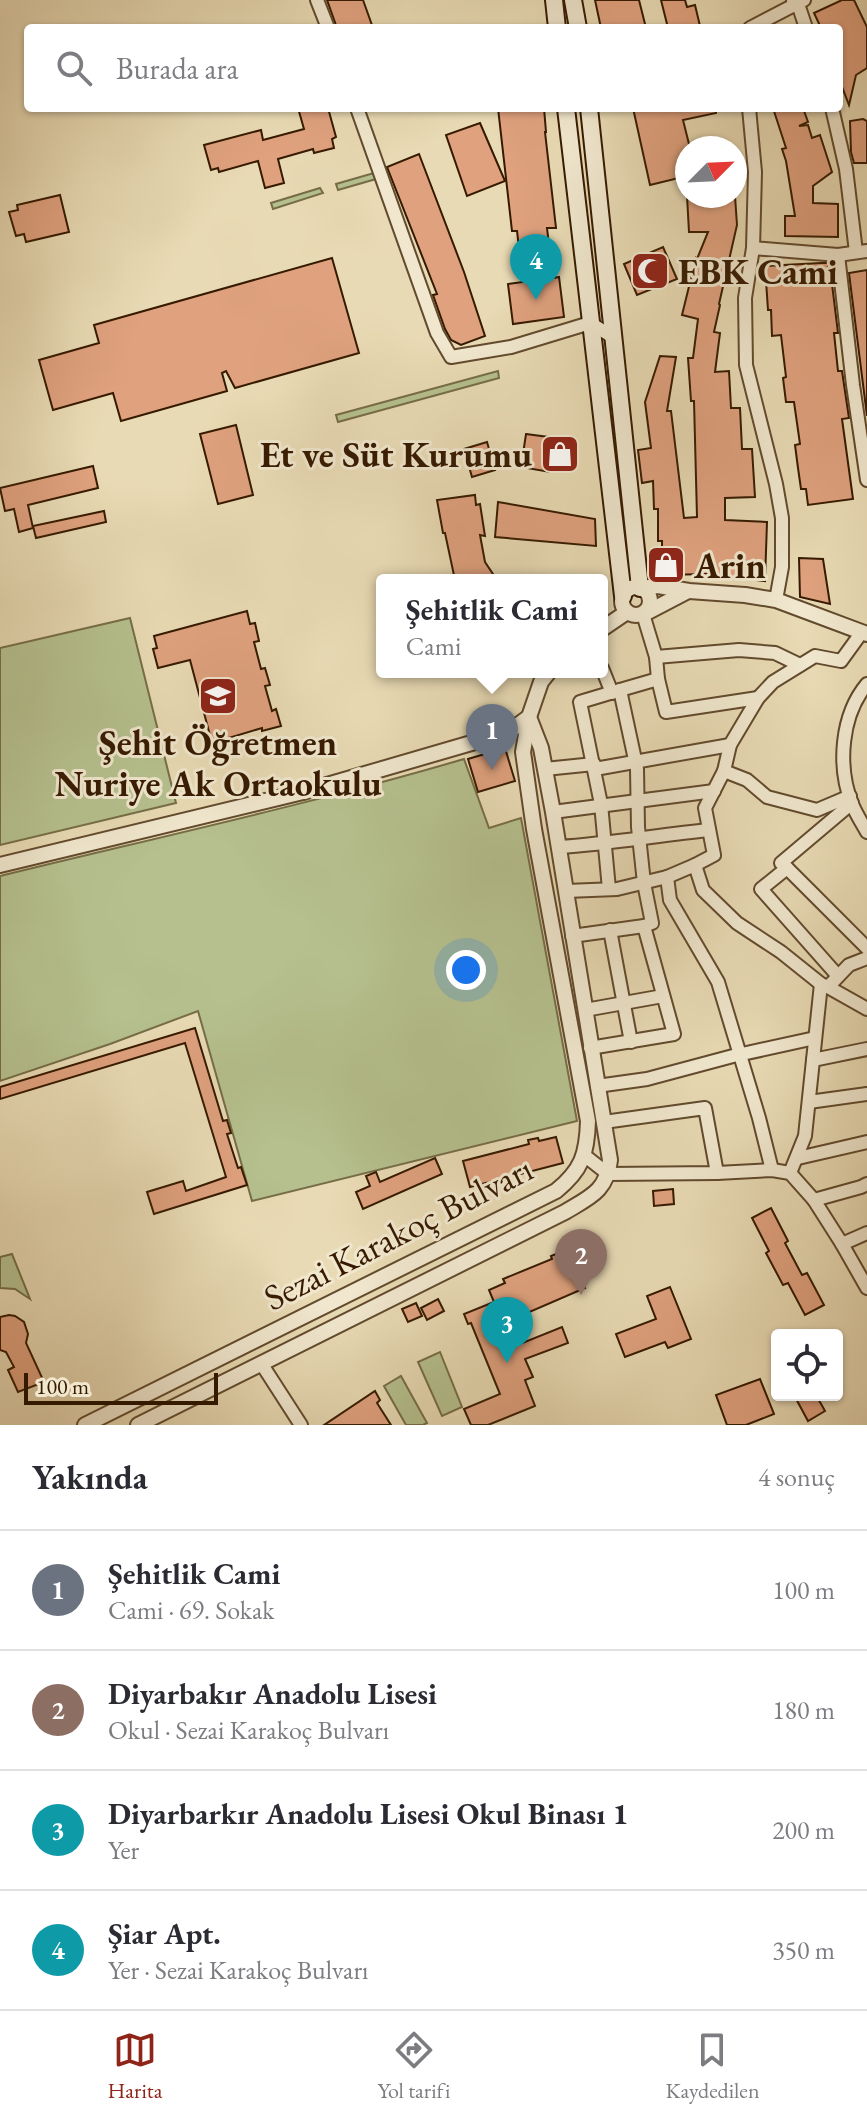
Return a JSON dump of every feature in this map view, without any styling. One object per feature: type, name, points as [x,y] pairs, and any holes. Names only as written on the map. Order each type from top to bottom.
[{"type":"main road","points":[[554,0],[557,24]]},
{"type":"main road","points":[[573,0],[577,24]]},
{"type":"main road","points":[[566,112],[625,604]]},
{"type":"main road","points":[[589,112],[640,588]]},
{"type":"street","points":[[317,0],[326,24]]},
{"type":"street","points":[[757,24],[798,1],[805,24]]},
{"type":"street","points":[[358,112],[437,333],[451,357],[511,347],[590,323],[613,337]]},
{"type":"street","points":[[749,112],[755,172],[753,248],[745,298],[746,365],[782,518],[782,567],[776,600]]},
{"type":"street","points":[[753,248],[838,255],[862,251],[833,112]]},
{"type":"street","points":[[838,255],[867,480]]},
{"type":"street","points":[[566,891],[644,883],[667,877],[714,855],[705,808],[724,771],[730,745],[758,698],[773,682],[815,656],[841,661],[865,633],[776,600],[658,586],[632,588],[625,604],[608,622]]},
{"type":"street","points":[[640,588],[650,597],[650,606],[644,614]]},
{"type":"street","points":[[625,604],[634,616],[644,614],[689,591]]},
{"type":"street","points":[[644,614],[666,712],[758,698]]},
{"type":"street","points":[[656,657],[739,650],[775,653],[800,665]]},
{"type":"street","name":"Sezai Karakoç Bulvarı","points":[[85,1425],[556,1191],[575,1176],[588,1140],[588,1121],[534,829],[523,752],[529,717],[544,678]]},
{"type":"street","points":[[572,936],[652,923],[644,883],[636,763],[616,692],[608,678]]},
{"type":"street","points":[[609,889],[601,804],[580,702],[658,679]]},
{"type":"street","points":[[867,684],[858,695],[845,727],[845,769],[851,800],[867,832]]},
{"type":"street","points":[[0,865],[318,788],[499,735],[529,717],[541,748],[610,1160],[608,1174],[598,1193],[138,1425]]},
{"type":"street","points":[[545,769],[636,763],[730,745]]},
{"type":"street","points":[[724,771],[747,780],[767,797],[817,810],[851,800]]},
{"type":"street","points":[[553,812],[714,791]]},
{"type":"street","points":[[851,800],[781,863],[867,948]]},
{"type":"street","points":[[559,847],[709,830]]},
{"type":"street","points":[[695,865],[703,890],[737,923],[824,986],[867,1009]]},
{"type":"street","points":[[787,868],[761,889],[838,976]]},
{"type":"street","points":[[667,877],[670,900],[718,982],[772,1170]]},
{"type":"street","points":[[590,1048],[674,1034],[644,926]]},
{"type":"street","points":[[610,930],[631,1042]]},
{"type":"street","points":[[790,1173],[805,1136],[824,986],[849,965],[867,958]]},
{"type":"street","points":[[585,1010],[663,996]]},
{"type":"street","points":[[597,1086],[647,1079],[815,1038]]},
{"type":"street","points":[[813,1060],[867,1049]]},
{"type":"street","points":[[809,1102],[867,1094]]},
{"type":"street","points":[[604,1122],[705,1108],[717,1173]]},
{"type":"street","points":[[798,1158],[867,1142]]},
{"type":"street","points":[[584,1155],[608,1174],[772,1170],[790,1173],[814,1200],[867,1288]]},
{"type":"street","points":[[814,1200],[867,1184]]},
{"type":"street","points":[[842,1244],[867,1233]]},
{"type":"street","points":[[261,1363],[301,1425]]},
{"type":"green space","points":[[374,173],[376,179],[338,190],[336,184]]},
{"type":"green space","points":[[320,188],[323,193],[273,209],[271,203]]},
{"type":"green space","points":[[498,371],[499,378],[338,422],[336,415]]},
{"type":"green space","points":[[130,618],[176,803],[0,845],[0,648]]},
{"type":"green space","points":[[464,759],[489,828],[521,818],[577,1121],[252,1201],[198,1011],[0,1081],[0,876],[291,806]]},
{"type":"green space","points":[[12,1254],[30,1299],[15,1289],[0,1288],[0,1257]]},
{"type":"green space","points":[[440,1352],[462,1407],[442,1416],[418,1362]]},
{"type":"green space","points":[[401,1376],[427,1423],[423,1425],[406,1425],[384,1386]]},
{"type":"building","points":[[327,0],[363,0],[372,24],[336,24]]},
{"type":"building","points":[[595,0],[639,0],[645,24],[600,24]]},
{"type":"building","points":[[661,0],[685,0],[687,7],[695,5],[700,24],[667,24]]},
{"type":"building","points":[[842,0],[854,0],[867,27],[867,68],[856,75],[849,105],[843,89],[843,24],[819,24],[814,13]]},
{"type":"building","points":[[299,112],[329,112],[336,137],[332,139],[334,148],[314,153],[313,149],[278,159],[284,183],[265,188],[258,161],[219,172],[218,168],[211,170],[204,145],[261,130],[263,140],[304,129]]},
{"type":"building","points":[[498,112],[544,112],[556,228],[547,228],[553,278],[559,277],[564,317],[513,324],[508,284],[523,282],[517,231],[512,231]]},
{"type":"building","points":[[634,112],[716,112],[683,120],[687,136],[675,136],[675,179],[650,185]]},
{"type":"building","points":[[774,112],[804,112],[808,122],[799,126],[808,125],[812,138],[820,135],[832,172],[813,186],[813,203],[838,204],[838,237],[785,236],[785,216],[795,216],[782,149],[786,148]]},
{"type":"building","points":[[850,121],[867,121],[867,163],[854,163]]},
{"type":"building","points":[[480,123],[505,181],[467,196],[446,135]]},
{"type":"building","points":[[419,154],[485,336],[461,345],[451,340],[445,329],[433,295],[437,294],[387,167]]},
{"type":"building","points":[[60,195],[69,232],[26,242],[24,234],[16,236],[9,212],[18,210],[17,205]]},
{"type":"building","points":[[688,208],[736,208],[737,225],[714,332],[720,333],[715,372],[729,371],[731,408],[740,408],[742,449],[752,449],[755,497],[725,498],[725,520],[767,522],[765,581],[709,574],[662,575],[662,541],[658,541],[658,509],[654,509],[653,481],[642,483],[638,450],[651,448],[645,402],[660,356],[676,357],[667,411],[671,411],[684,518],[697,517],[694,401],[691,401],[688,358],[693,358],[698,319],[682,315],[696,258],[708,232],[689,232]]},
{"type":"building","name":"EBK Cami","points":[[663,247],[677,279],[637,295],[624,264]]},
{"type":"building","points":[[332,258],[359,353],[235,388],[226,371],[222,373],[227,391],[121,421],[113,393],[53,410],[39,360],[99,343],[94,325]]},
{"type":"building","points":[[828,263],[838,333],[834,333],[838,371],[842,371],[849,418],[842,419],[853,499],[808,505],[806,489],[801,489],[798,468],[795,445],[800,444],[794,402],[786,402],[781,335],[772,336],[765,266]]},
{"type":"building","points":[[867,270],[867,416],[849,273]]},
{"type":"building","points":[[236,425],[253,495],[218,504],[200,434]]},
{"type":"building","points":[[526,434],[556,438],[561,448],[559,464],[550,472],[521,467]]},
{"type":"building","points":[[487,442],[495,470],[472,477],[464,449]]},
{"type":"building","points":[[93,466],[98,488],[28,505],[33,528],[19,532],[14,509],[5,511],[0,488]]},
{"type":"building","points":[[475,495],[476,505],[480,504],[485,536],[480,535],[485,562],[493,574],[454,574],[437,500]]},
{"type":"building","points":[[498,502],[595,519],[596,546],[495,537]]},
{"type":"building","points":[[104,511],[106,522],[36,538],[33,526]]},
{"type":"building","points":[[799,558],[823,559],[830,604],[800,597]]},
{"type":"building","points":[[247,611],[250,624],[255,623],[259,641],[254,642],[261,669],[265,668],[270,685],[265,686],[272,711],[276,709],[281,726],[262,731],[262,728],[212,743],[190,660],[158,668],[153,649],[157,648],[154,636]]},
{"type":"building","points":[[505,748],[515,781],[478,792],[468,759]]},
{"type":"building","points":[[195,1028],[223,1121],[227,1120],[231,1133],[227,1134],[238,1168],[241,1167],[247,1185],[154,1214],[147,1192],[183,1181],[186,1191],[226,1177],[185,1043],[0,1099],[0,1087]]},
{"type":"building","points":[[556,1137],[563,1163],[470,1187],[463,1161],[529,1144],[528,1140]]},
{"type":"building","points":[[435,1158],[442,1174],[363,1209],[356,1192],[370,1186],[366,1176],[376,1172],[380,1182]]},
{"type":"building","points":[[673,1189],[674,1204],[654,1206],[653,1191]]},
{"type":"building","points":[[771,1208],[802,1275],[807,1273],[824,1305],[805,1315],[788,1283],[783,1285],[752,1218]]},
{"type":"building","points":[[568,1249],[585,1288],[518,1317],[513,1305],[495,1313],[510,1348],[562,1327],[568,1343],[525,1359],[533,1377],[525,1380],[535,1406],[488,1425],[471,1425],[464,1409],[500,1394],[471,1323],[468,1324],[464,1314],[494,1302],[489,1290],[505,1283],[503,1279]]},
{"type":"building","points":[[670,1287],[691,1339],[668,1348],[665,1342],[625,1357],[616,1334],[656,1319],[647,1296]]},
{"type":"building","points":[[438,1299],[444,1311],[427,1320],[421,1308]]},
{"type":"building","points":[[416,1303],[422,1316],[408,1322],[402,1309]]},
{"type":"building","points":[[9,1315],[24,1322],[28,1334],[26,1343],[44,1382],[18,1392],[8,1370],[14,1367],[6,1352],[0,1350],[0,1317]]},
{"type":"building","points":[[760,1379],[774,1414],[746,1425],[727,1425],[716,1395]]},
{"type":"building","points":[[375,1391],[380,1400],[377,1403],[391,1425],[324,1425]]},
{"type":"building","points":[[797,1401],[819,1401],[825,1411],[808,1421]]},
{"type":"place","name":"EBK Cami","points":[[650,271]]},
{"type":"place","name":"Şiar Apt.","points":[[536,300]]},
{"type":"place","name":"Et ve Süt Kurumu","points":[[560,454]]},
{"type":"place","name":"Arin","points":[[666,565]]},
{"type":"place","name":"Şehit Öğretmen Nuriye Ak Ortaokulu","points":[[218,696]]},
{"type":"place","name":"Şehitlik Cami","points":[[492,770]]},
{"type":"place","name":"Diyarbakır Anadolu Lisesi","points":[[581,1295]]},
{"type":"place","name":"Diyarbarkır Anadolu Lisesi Okul Binası 1","points":[[507,1363]]}]
